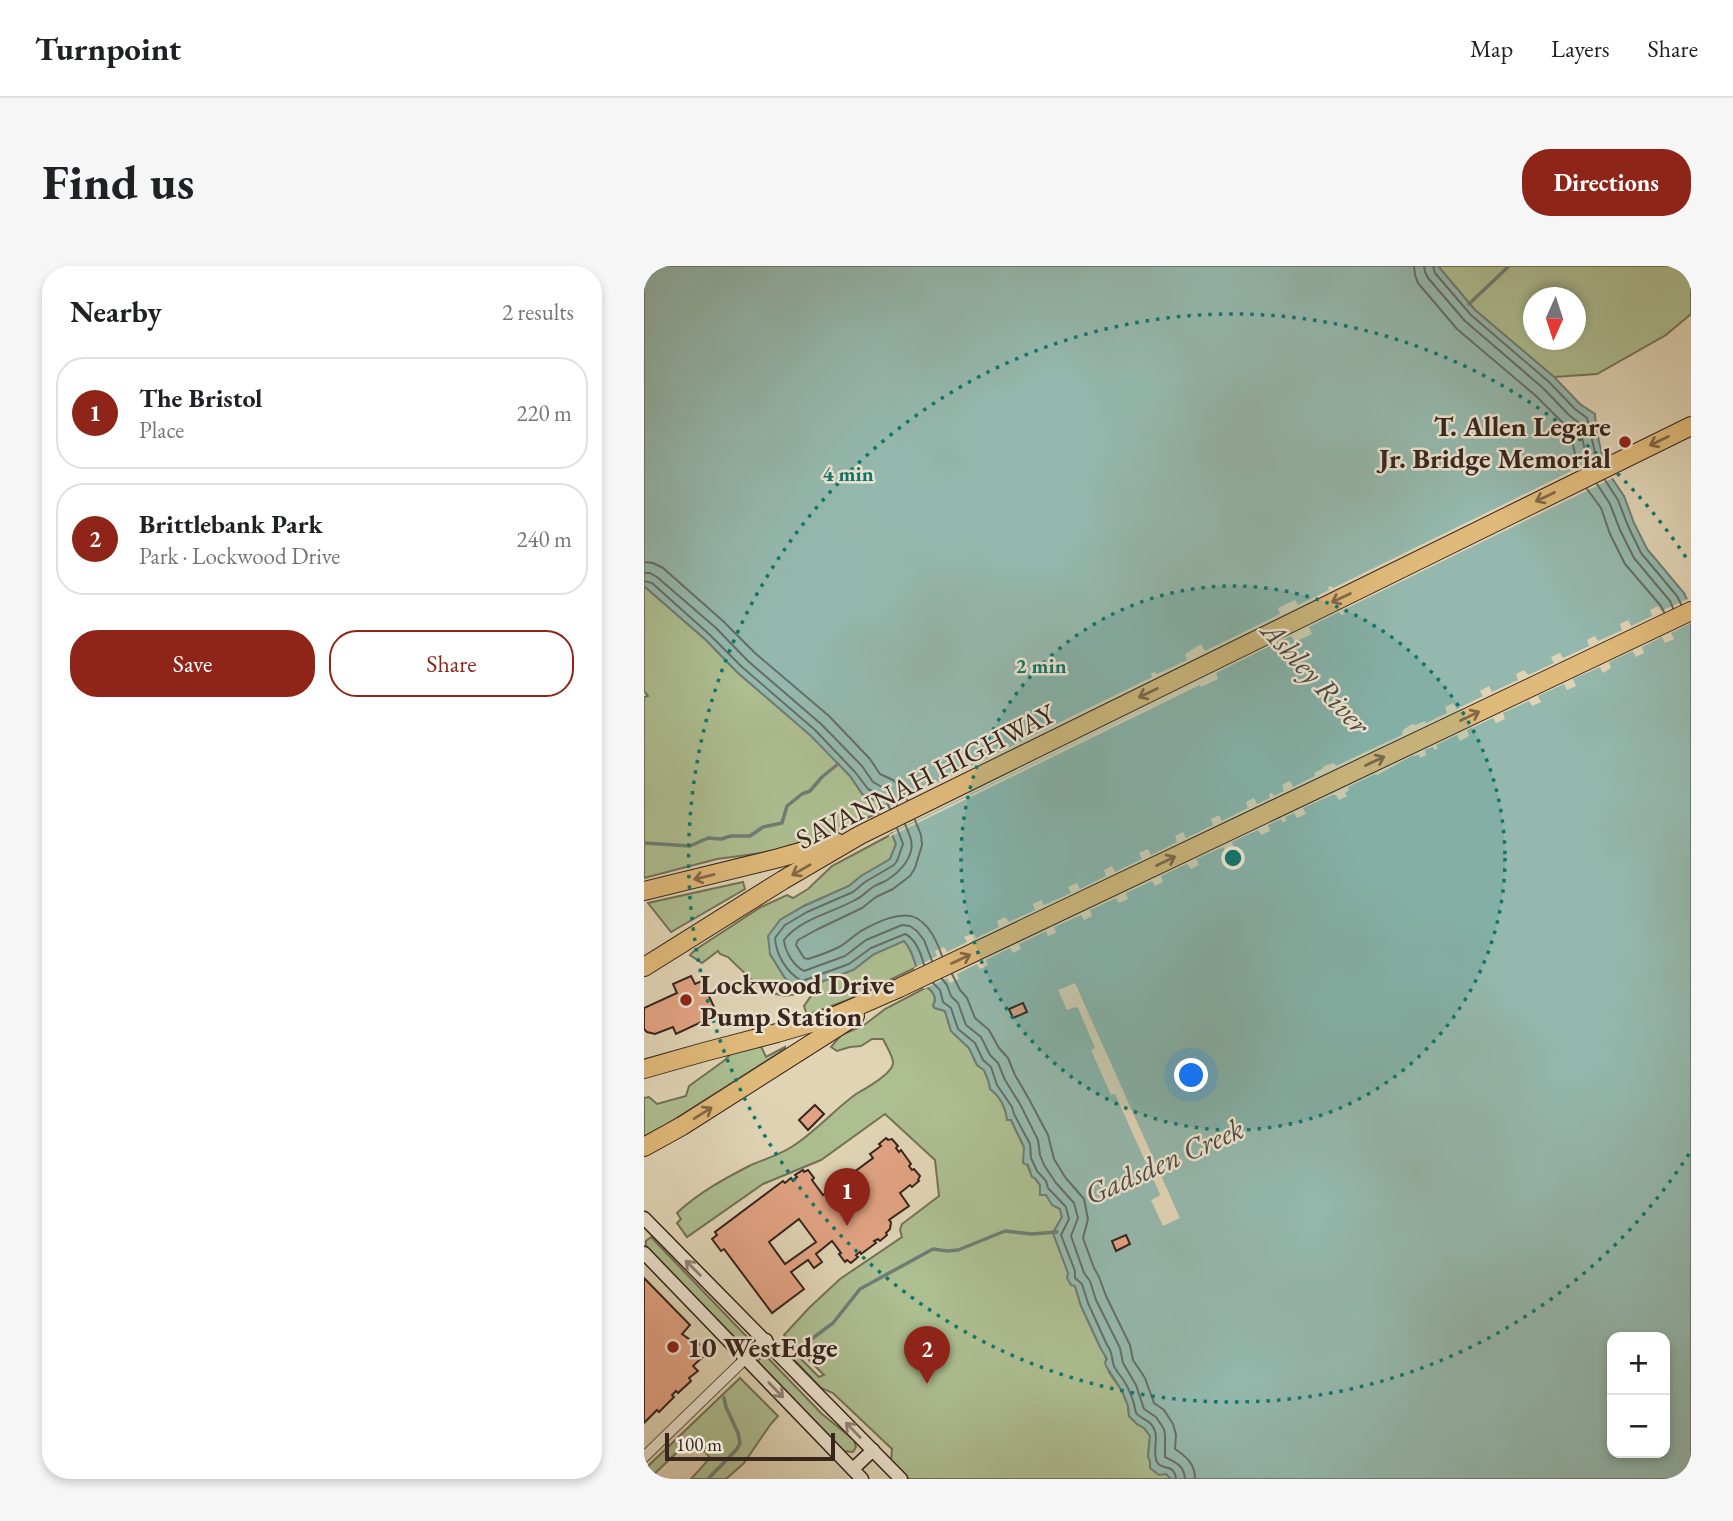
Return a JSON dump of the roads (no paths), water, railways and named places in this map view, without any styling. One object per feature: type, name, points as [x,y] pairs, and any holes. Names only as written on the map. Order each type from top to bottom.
[{"type":"highway","name":"SAVANNAH HIGHWAY","points":[[644,967],[864,833],[1691,426]]},
{"type":"highway","points":[[644,1069],[835,1016],[1691,611]]},
{"type":"highway","points":[[644,891],[864,833]]},
{"type":"highway","points":[[644,1147],[682,1126],[899,988]]},
{"type":"main road","points":[[646,1223],[901,1479]]},
{"type":"main road","points":[[644,1253],[858,1474],[873,1450]]},
{"type":"main road","points":[[745,1359],[765,1340]]},
{"type":"street","points":[[644,1457],[745,1359]]},
{"type":"water","name":"Ashley River","points":[[644,266],[1438,266],[1475,310],[1554,377],[1580,404],[1595,414],[1605,468],[1624,496],[1647,549],[1684,593],[1691,608],[1691,1479],[1171,1479],[1166,1474],[1159,1475],[1150,1468],[1150,1436],[1129,1416],[1122,1391],[1106,1366],[1107,1359],[1081,1306],[1075,1286],[1071,1285],[1067,1278],[1068,1273],[1053,1233],[1062,1217],[1060,1209],[1052,1205],[1046,1195],[1040,1195],[1040,1185],[1032,1177],[1028,1165],[1023,1163],[1024,1147],[1011,1120],[1007,1120],[1002,1103],[990,1089],[984,1070],[977,1065],[969,1048],[951,1031],[945,1011],[933,1006],[934,995],[921,980],[907,945],[904,941],[874,954],[853,970],[799,989],[785,978],[770,954],[768,936],[780,920],[849,886],[890,859],[896,844],[879,802],[863,795],[850,776],[811,736],[737,672],[706,640],[644,586]]},
{"type":"waterway","points":[[1469,304],[1509,266]]},
{"type":"waterway","points":[[644,843],[690,846],[708,838],[750,836],[763,827],[782,823],[787,806],[810,791],[838,764]]},
{"type":"waterway","name":"Gadsden Creek","points":[[806,1343],[833,1323],[860,1289],[933,1249],[958,1250],[1005,1231],[1032,1234],[1057,1232]]},
{"type":"waterway","name":"Gadsden Creek","points":[[708,1479],[740,1443],[724,1398]]},
{"type":"place","name":"T. Allen Legare Jr. Bridge Memorial","points":[[1625,442]]},
{"type":"place","name":"Lockwood Drive Pump Station","points":[[686,1000]]},
{"type":"place","name":"The Bristol","points":[[847,1226]]},
{"type":"place","name":"10 WestEdge","points":[[673,1347]]},
{"type":"place","name":"Brittlebank Park","points":[[927,1384]]}]
